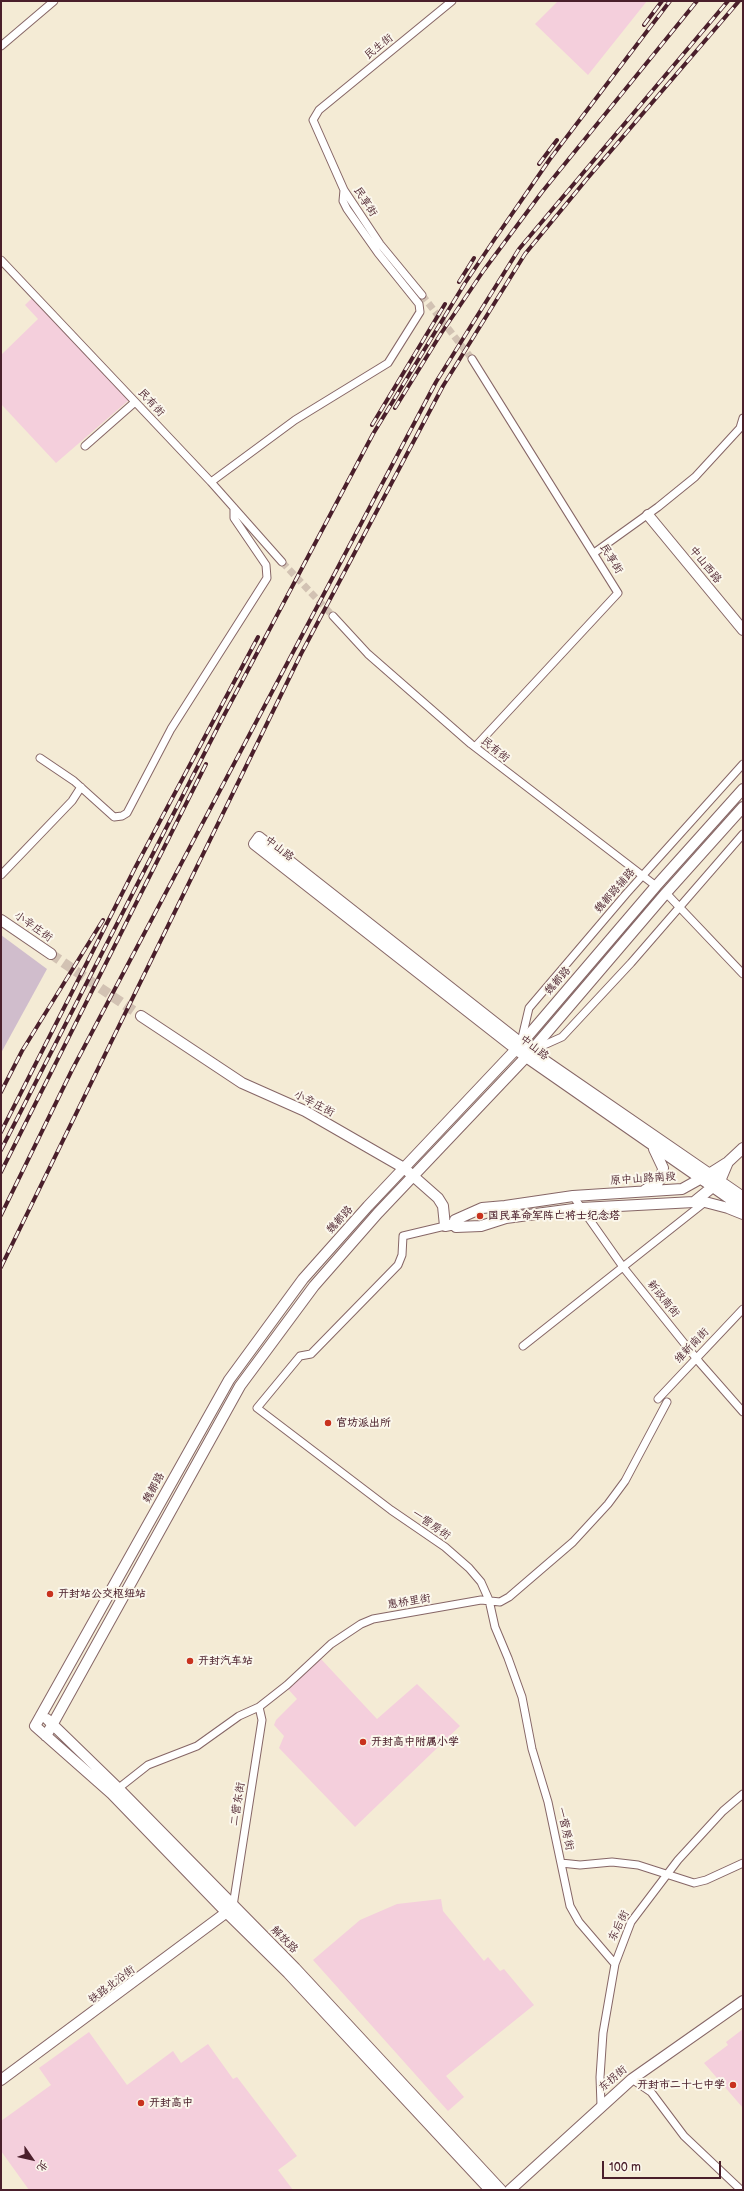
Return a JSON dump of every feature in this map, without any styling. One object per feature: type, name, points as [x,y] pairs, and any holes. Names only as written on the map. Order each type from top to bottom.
[{"type":"main road","name":"中山西路","points":[[648,515],[743,630]]},
{"type":"main road","name":"魏都路","points":[[35,1726],[229,1380],[303,1279],[518,1046],[656,886],[743,789]]},
{"type":"main road","points":[[46,1736],[240,1386],[314,1286],[378,1213],[529,1054],[666,893],[743,807]]},
{"type":"main road","name":"中山路","points":[[518,1046],[259,837],[254,844],[518,1046],[652,1146],[699,1179],[743,1197]]},
{"type":"main road","name":"小辛庄街","points":[[1,920],[51,954]]},
{"type":"main road","name":"小辛庄街","points":[[141,1016],[242,1083],[305,1111],[404,1168],[438,1198],[443,1206],[450,1225]]},
{"type":"main road","name":"中山路","points":[[529,1054],[709,1174],[716,1185],[743,1208]]},
{"type":"main road","points":[[644,1190],[659,1181],[663,1168],[652,1146]]},
{"type":"main road","points":[[694,1202],[716,1185],[728,1162],[743,1148]]},
{"type":"main road","name":"原中山路南段","points":[[450,1225],[454,1220],[482,1208],[573,1196],[644,1190],[667,1191],[682,1189],[728,1162]]},
{"type":"main road","points":[[450,1225],[456,1227],[481,1226],[506,1218],[581,1208],[694,1202],[705,1202],[728,1208],[743,1214]]},
{"type":"main road","name":"解放路","points":[[41,1714],[230,1910],[490,2190]]},
{"type":"main road","name":"解放路","points":[[35,1726],[115,1791]]},
{"type":"main road","name":"解放路","points":[[230,1910],[295,1968],[501,2190]]},
{"type":"main road","name":"铁路北沿街","points":[[1,2080],[230,1910]]},
{"type":"main road","name":"东拐街","points":[[510,2190],[601,2105],[632,2079],[743,2001]]},
{"type":"street","points":[[1,46],[54,1]]},
{"type":"street","name":"民生街","points":[[320,110],[452,1]]},
{"type":"street","name":"民享街","points":[[320,110],[313,120],[344,190],[380,244],[422,295]]},
{"type":"street","points":[[211,482],[295,420],[388,363],[420,312],[419,304],[378,253],[347,209],[343,201],[344,190]]},
{"type":"street","name":"民有街","points":[[1,260],[211,482],[282,562]]},
{"type":"street","name":"民享街","points":[[472,359],[594,552],[618,593],[475,748]]},
{"type":"street","points":[[84,446],[135,402]]},
{"type":"street","points":[[594,552],[648,515],[695,476],[740,428],[743,418]]},
{"type":"street","points":[[40,758],[81,787],[114,817],[122,816],[127,812],[172,729],[267,578],[266,565],[234,518],[234,508]]},
{"type":"street","name":"民有街","points":[[333,616],[368,654],[475,748],[656,886]]},
{"type":"street","name":"魏都路辅路","points":[[518,1046],[529,1008],[643,876],[743,764]]},
{"type":"street","points":[[1,875],[72,801],[81,787]]},
{"type":"street","points":[[529,1054],[562,1037],[631,964],[743,834]]},
{"type":"street","points":[[666,893],[743,974]]},
{"type":"street","name":"新政南街","points":[[573,1196],[623,1267],[743,1412]]},
{"type":"street","points":[[523,1346],[705,1202]]},
{"type":"street","name":"一营房街","points":[[450,1225],[403,1236],[402,1255],[398,1265],[310,1354],[300,1356],[257,1408],[448,1550],[476,1576],[489,1600],[495,1627],[522,1697],[532,1749],[548,1802],[573,1912],[579,1922],[615,1964]]},
{"type":"street","name":"维新南街","points":[[658,1398],[743,1309]]},
{"type":"street","name":"惠桥里街","points":[[115,1791],[148,1765],[196,1746],[239,1716],[259,1707],[287,1686],[331,1644],[361,1624],[378,1618],[489,1600],[500,1602],[522,1586],[572,1542],[608,1504],[625,1481],[667,1402]]},
{"type":"street","name":"二营东街","points":[[230,1910],[262,1720],[259,1707]]},
{"type":"street","name":"东后街","points":[[601,2105],[600,2078],[603,2033],[615,1964],[631,1922],[667,1874],[723,1811],[743,1794]]},
{"type":"street","points":[[561,1863],[580,1865],[612,1862],[638,1866],[694,1883],[743,1863]]},
{"type":"street","points":[[632,2079],[651,2092],[684,2136],[741,2190]]},
{"type":"shaded area","points":[[558,1],[647,1],[588,75],[535,24]]},
{"type":"shaded area","points":[[33,297],[129,400],[56,463],[1,404],[1,355],[38,319],[25,305]]},
{"type":"shaded area","points":[[1,935],[47,969],[1,1053]]},
{"type":"shaded area","name":"开封高中附属小学","points":[[321,1659],[377,1719],[417,1684],[460,1726],[355,1827],[279,1748],[284,1736],[274,1725],[276,1720],[297,1699],[288,1689]]},
{"type":"shaded area","points":[[441,1899],[443,1911],[484,1961],[488,1957],[500,1971],[504,1969],[534,2005],[446,2076],[464,2097],[448,2111],[313,1960],[360,1920],[397,1904]]},
{"type":"shaded area","name":"开封市二十七中学","points":[[743,2029],[743,2108],[704,2063],[728,2045],[726,2042]]},
{"type":"shaded area","name":"开封高中","points":[[89,2032],[127,2085],[173,2051],[181,2063],[208,2044],[233,2079],[237,2077],[297,2156],[278,2170],[293,2190],[29,2190],[1,2151],[1,2121],[51,2085],[39,2068]]},
{"type":"tunnel","points":[[422,295],[472,359]]},
{"type":"tunnel","points":[[282,562],[333,616]]},
{"type":"tunnel","points":[[51,954],[141,1016]]},
{"type":"railway","points":[[644,25],[662,1]]},
{"type":"railway","points":[[1,1150],[221,721],[373,434],[465,283],[494,240],[550,159],[670,1]]},
{"type":"railway","points":[[395,408],[442,332],[484,270],[542,192],[697,1]]},
{"type":"railway","points":[[1,1215],[72,1070],[436,382],[519,249],[728,1]]},
{"type":"railway","points":[[1,1267],[301,654],[443,386],[525,254],[586,180],[739,1]]},
{"type":"railway","points":[[539,164],[557,140]]},
{"type":"railway","points":[[459,282],[474,258]]},
{"type":"railway","points":[[372,425],[445,304]]},
{"type":"railway","points":[[1,1132],[135,868],[258,637]]},
{"type":"railway","points":[[1,1172],[206,764]]},
{"type":"railway","points":[[1,1092],[22,1051],[103,920]]},
{"type":"place","name":"国民革命军阵亡将士纪念塔","points":[[480,1216]]},
{"type":"place","name":"官坊派出所","points":[[328,1423]]},
{"type":"place","name":"开封站公交枢纽站","points":[[50,1594]]},
{"type":"place","name":"开封汽车站","points":[[190,1661]]},
{"type":"place","name":"开封高中附属小学","points":[[363,1742]]},
{"type":"place","name":"开封市二十七中学","points":[[733,2085]]},
{"type":"place","name":"开封高中","points":[[141,2103]]}]
